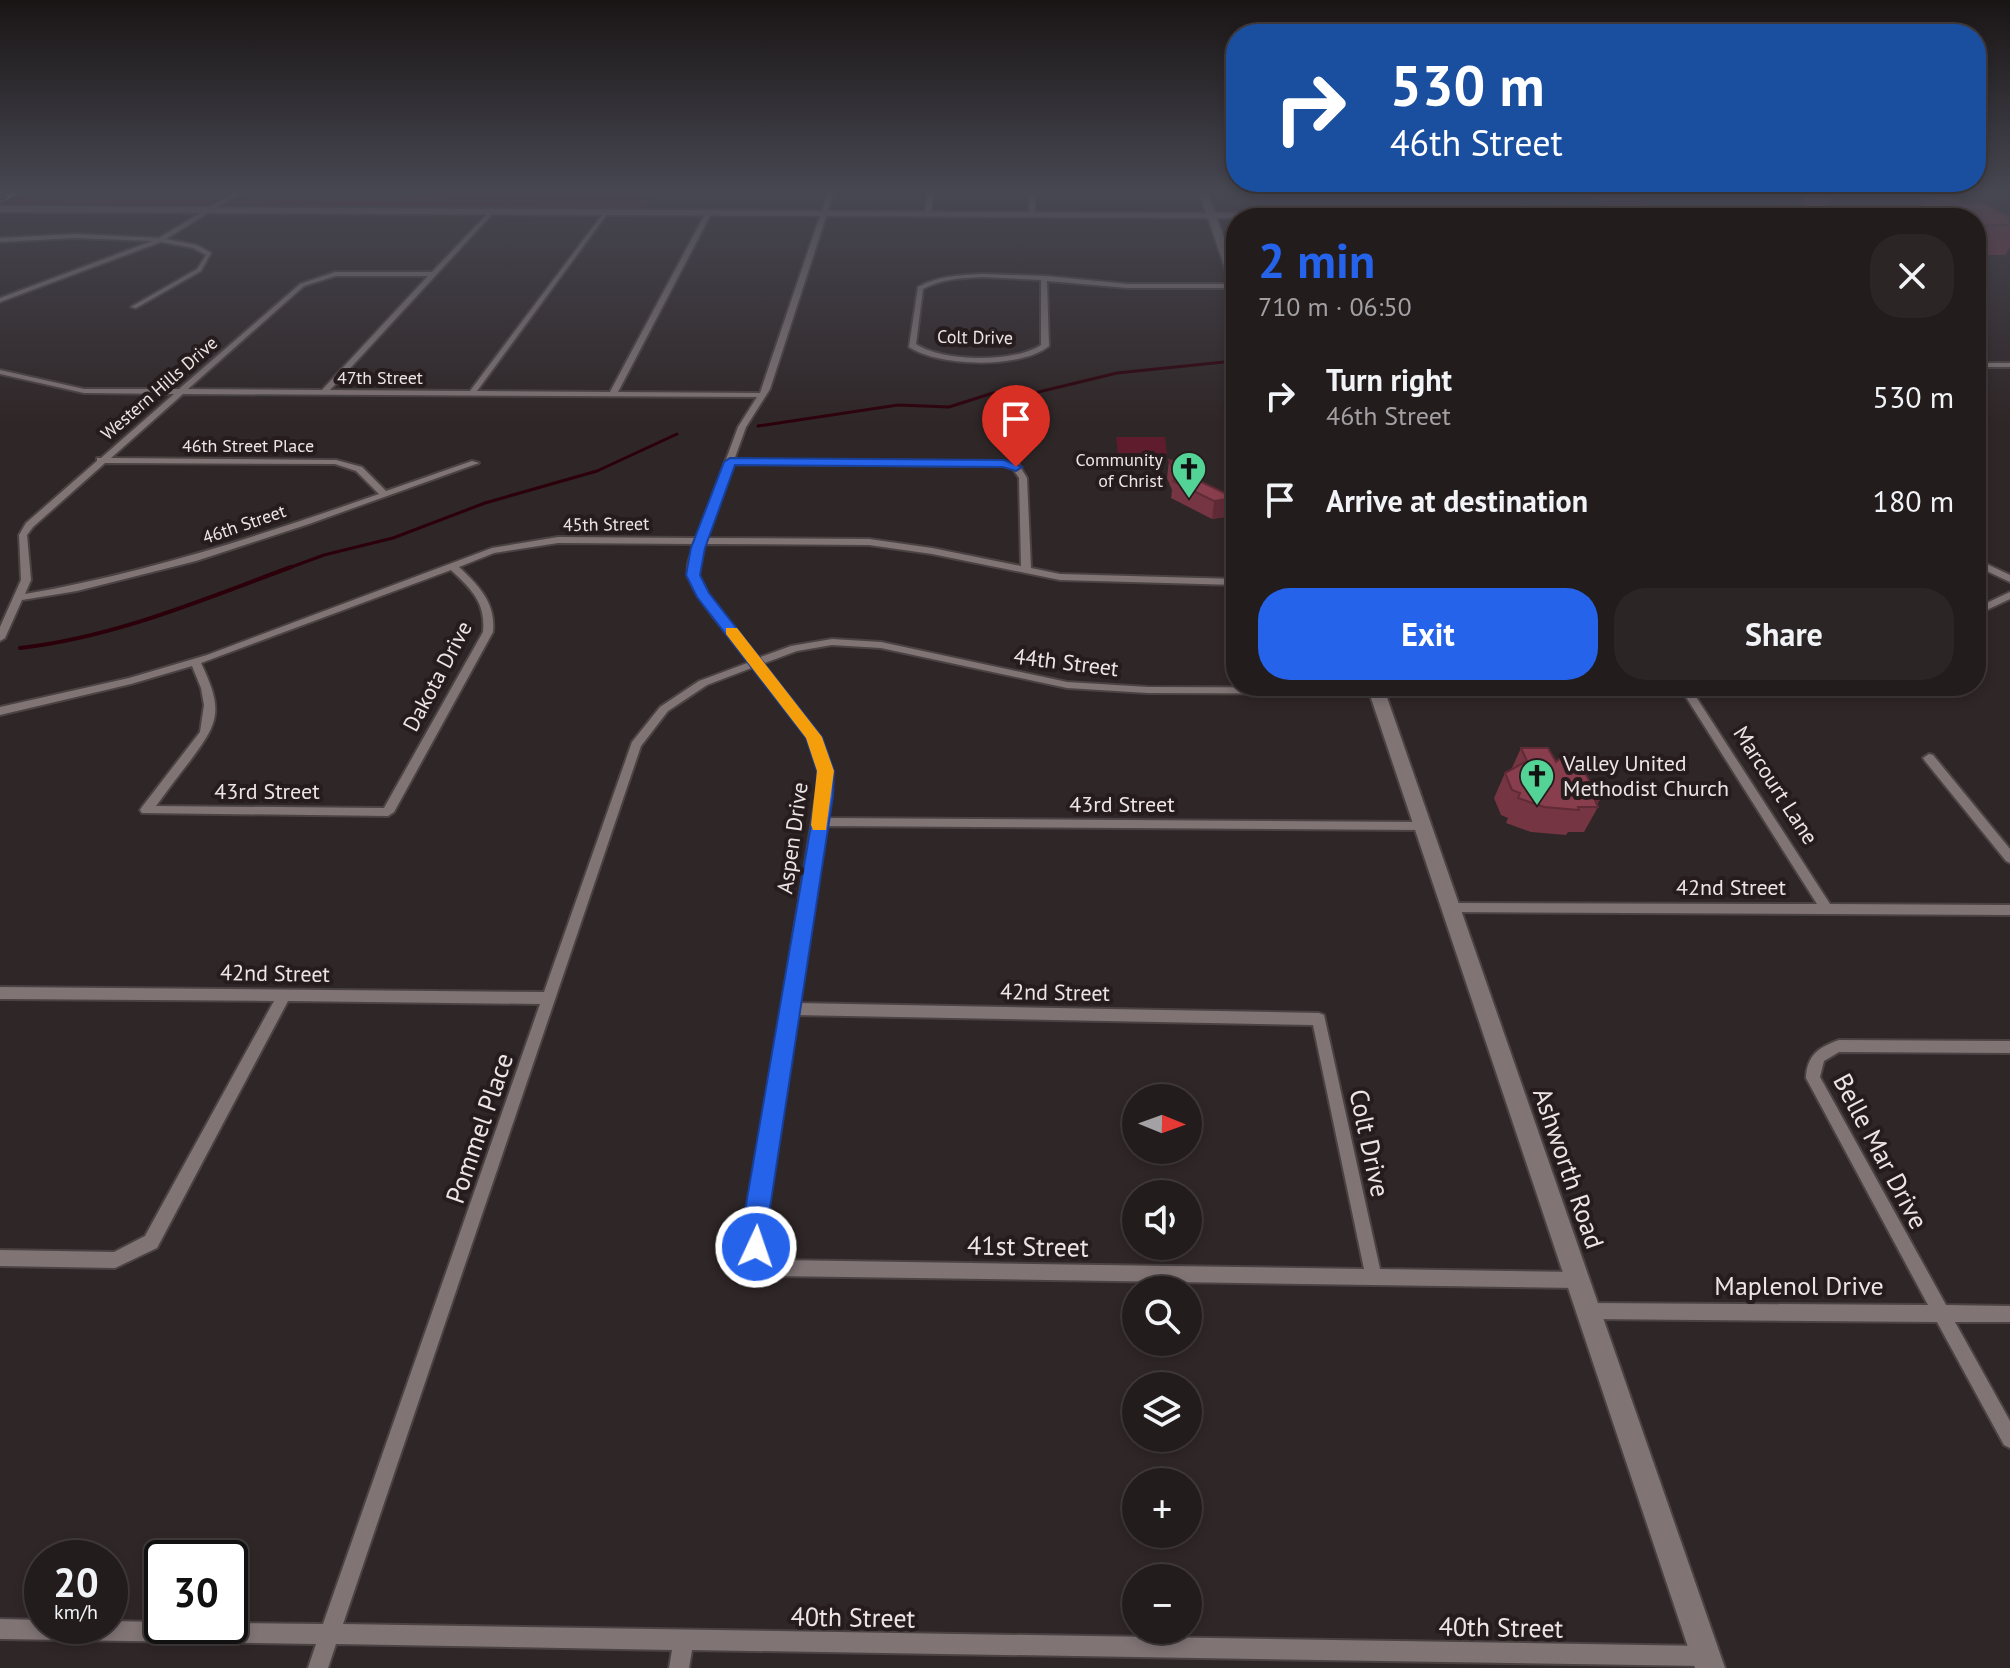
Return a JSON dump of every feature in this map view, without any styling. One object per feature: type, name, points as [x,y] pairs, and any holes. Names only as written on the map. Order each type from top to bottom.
[{"type":"main road","name":"Ashworth Road","points":[[1378,696],[1708,1662]]},
{"type":"street","points":[[0,300],[80,270]]},
{"type":"street","points":[[134,307],[199,270]]},
{"type":"street","points":[[323,393],[437,270]]},
{"type":"street","points":[[472,393],[563,270]]},
{"type":"street","points":[[613,394],[679,270]]},
{"type":"street","name":"Aspen Drive","points":[[756,1220],[825,796],[823,759],[814,737],[702,594],[693,575],[701,539],[745,420],[762,395],[804,270]]},
{"type":"street","name":"Western Hills Drive","points":[[0,636],[26,580],[23,535],[39,515],[307,281],[335,274],[433,274]]},
{"type":"street","name":"Colt Drive","points":[[941,277],[1046,278],[1043,282],[1045,346],[1039,353],[1016,358],[927,356],[912,345],[920,288],[941,277]]},
{"type":"street","points":[[1046,278],[1113,285],[1226,286]]},
{"type":"street","points":[[1986,365],[2010,365]]},
{"type":"street","name":"47th Street","points":[[0,372],[84,391],[762,395]]},
{"type":"street","name":"46th Street Place","points":[[100,460],[336,462],[359,469],[384,494]]},
{"type":"street","points":[[730,462],[1004,464],[1016,467],[1023,478],[1026,571]]},
{"type":"street","name":"46th Street","points":[[18,598],[130,577],[475,463]]},
{"type":"street","name":"45th Street","points":[[0,711],[195,662],[492,551],[558,540],[701,539],[885,544],[1026,571],[1100,580],[1226,582]]},
{"type":"street","name":"Dakota Drive","points":[[388,812],[488,632],[489,610],[476,589],[453,566]]},
{"type":"street","points":[[1986,567],[2010,579]]},
{"type":"street","points":[[1986,607],[2010,595]]},
{"type":"street","name":"44th Street","points":[[757,663],[807,645],[857,642],[1067,685],[1148,690],[1226,690]]},
{"type":"street","name":"43rd Street","points":[[195,662],[210,692],[210,721],[205,733],[146,810],[388,812]]},
{"type":"street","name":"Pommel Place","points":[[318,1668],[636,745],[647,726],[684,693],[757,663]]},
{"type":"street","name":"Marcourt Lane","points":[[1690,696],[1827,910]]},
{"type":"street","points":[[1929,758],[2010,858]]},
{"type":"street","name":"43rd Street","points":[[820,822],[1423,826]]},
{"type":"street","name":"42nd Street","points":[[1451,908],[2010,910]]},
{"type":"street","name":"42nd Street","points":[[0,993],[549,998]]},
{"type":"street","points":[[0,1258],[115,1260],[151,1242],[284,996]]},
{"type":"street","name":"42nd Street","points":[[790,1009],[1319,1019]]},
{"type":"street","name":"Colt Drive","points":[[1319,1019],[1374,1277]]},
{"type":"street","name":"Belle Mar Drive","points":[[1941,1312],[1813,1078],[1813,1065],[1822,1052],[1839,1046],[2010,1047]]},
{"type":"street","name":"41st Street","points":[[756,1220],[756,1247],[765,1261],[776,1268],[1578,1280]]},
{"type":"street","name":"Maplenol Drive","points":[[1588,1311],[2010,1314]]},
{"type":"street","points":[[1941,1312],[2010,1439]]},
{"type":"street","name":"40th Street","points":[[0,1629],[1708,1662]]},
{"type":"street","points":[[679,1668],[684,1641]]},
{"type":"shaded area","points":[[1116,437],[1165,437],[1167,455],[1118,454]]},
{"type":"building","points":[[1169,460],[1187,464],[1199,481],[1226,494],[1226,499],[1214,501],[1173,481],[1176,476]]},
{"type":"building","points":[[1521,748],[1548,748],[1556,762],[1566,753],[1581,765],[1599,800],[1595,800],[1598,807],[1578,807],[1579,810],[1544,807],[1518,798],[1520,793],[1512,790],[1505,773],[1527,761]]},
{"type":"waterway","points":[[758,426],[898,405],[949,407],[993,393],[1026,395],[1117,373],[1226,362]]},
{"type":"waterway","points":[[286,569],[324,555],[393,538],[485,503],[597,471],[677,434]]},
{"type":"waterway","points":[[20,648],[124,626],[291,567]]},
{"type":"slow traffic","points":[[732,631],[814,737],[826,771],[820,825]]},
{"type":"place","name":"Community of Christ","points":[[1189,500]]},
{"type":"place","name":"Valley United Methodist Church","points":[[1537,807]]},
{"type":"route","points":[[756,1247],[753,1234],[825,796],[826,771],[814,737],[702,594],[693,575],[693,562],[730,462],[1004,464],[1016,467]]}]
